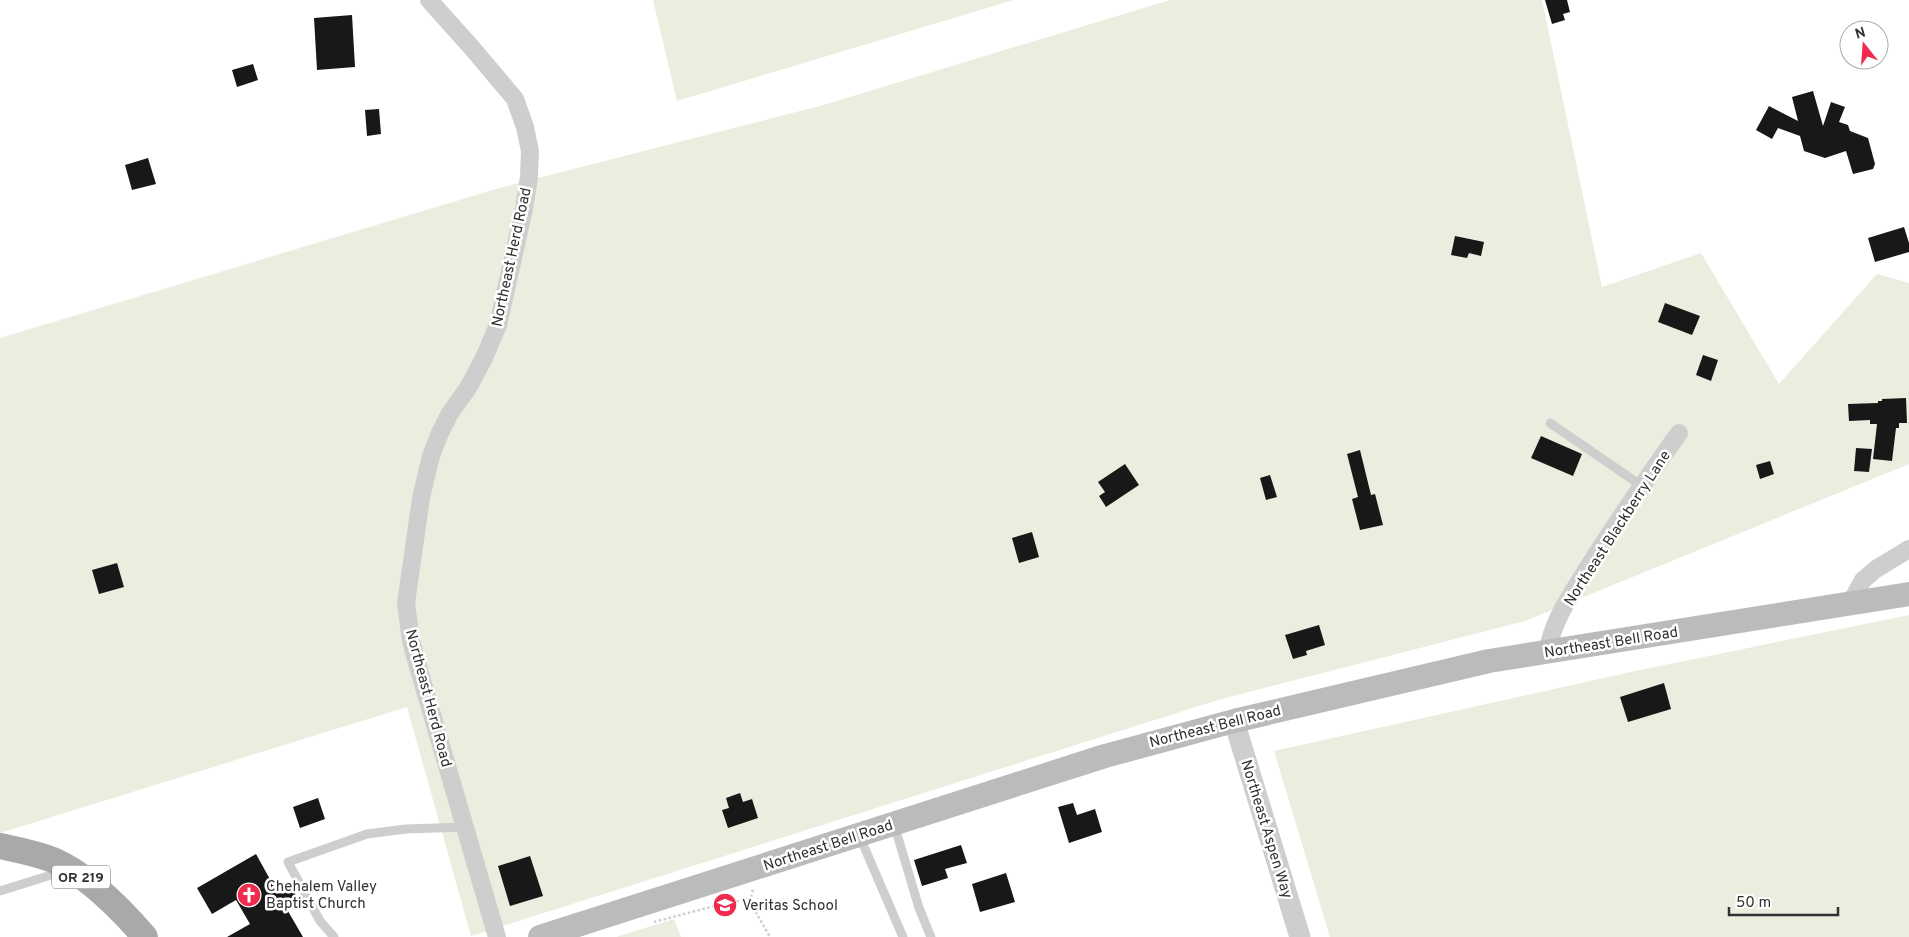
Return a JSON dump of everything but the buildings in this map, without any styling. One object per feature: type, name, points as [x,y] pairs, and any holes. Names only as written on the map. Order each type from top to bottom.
[{"type":"main road","name":"Northeast Bell Road","points":[[540,937],[1105,756],[1234,721],[1431,674],[1548,651],[1909,594]]},
{"type":"main road","name":"OR 219","points":[[0,846],[28,852],[54,861],[68,869],[98,891],[145,937]]},
{"type":"street","name":"Northeast Herd Road","points":[[429,0],[484,61],[515,99],[526,127],[530,151],[529,177],[524,209],[498,325],[476,374],[440,433],[432,456],[420,498],[408,588],[407,617],[412,641],[497,937]]},
{"type":"street","name":"Northeast Blackberry Lane","points":[[1548,651],[1552,631],[1606,539],[1679,433]]},
{"type":"street","points":[[1850,604],[1863,580],[1876,569],[1909,549]]},
{"type":"street","name":"Northeast Aspen Way","points":[[1234,721],[1300,937]]},
{"type":"lane","points":[[1550,424],[1642,486]]},
{"type":"lane","points":[[894,824],[919,908],[931,937]]},
{"type":"lane","points":[[334,937],[320,921],[288,862],[367,834],[406,829],[465,827]]},
{"type":"lane","points":[[859,835],[903,937]]},
{"type":"lane","points":[[0,891],[68,869]]},
{"type":"path","points":[[646,924],[733,901],[750,902],[770,937]]},
{"type":"shaded area","points":[[653,0],[1014,0],[677,101]]},
{"type":"shaded area","points":[[1170,0],[1542,0],[1602,287],[1701,253],[1779,384],[1877,274],[1909,283],[1909,464],[1525,621],[1218,700],[471,936],[407,707],[0,833],[0,338],[503,187],[820,106]]},
{"type":"shaded area","points":[[1909,615],[1909,937],[1330,937],[1274,751],[1640,670]]},
{"type":"shaded area","points":[[674,919],[681,937],[616,937]]},
{"type":"place","name":"Chehalem Valley Baptist Church","points":[[249,895]]},
{"type":"place","name":"Veritas School","points":[[725,905]]}]
